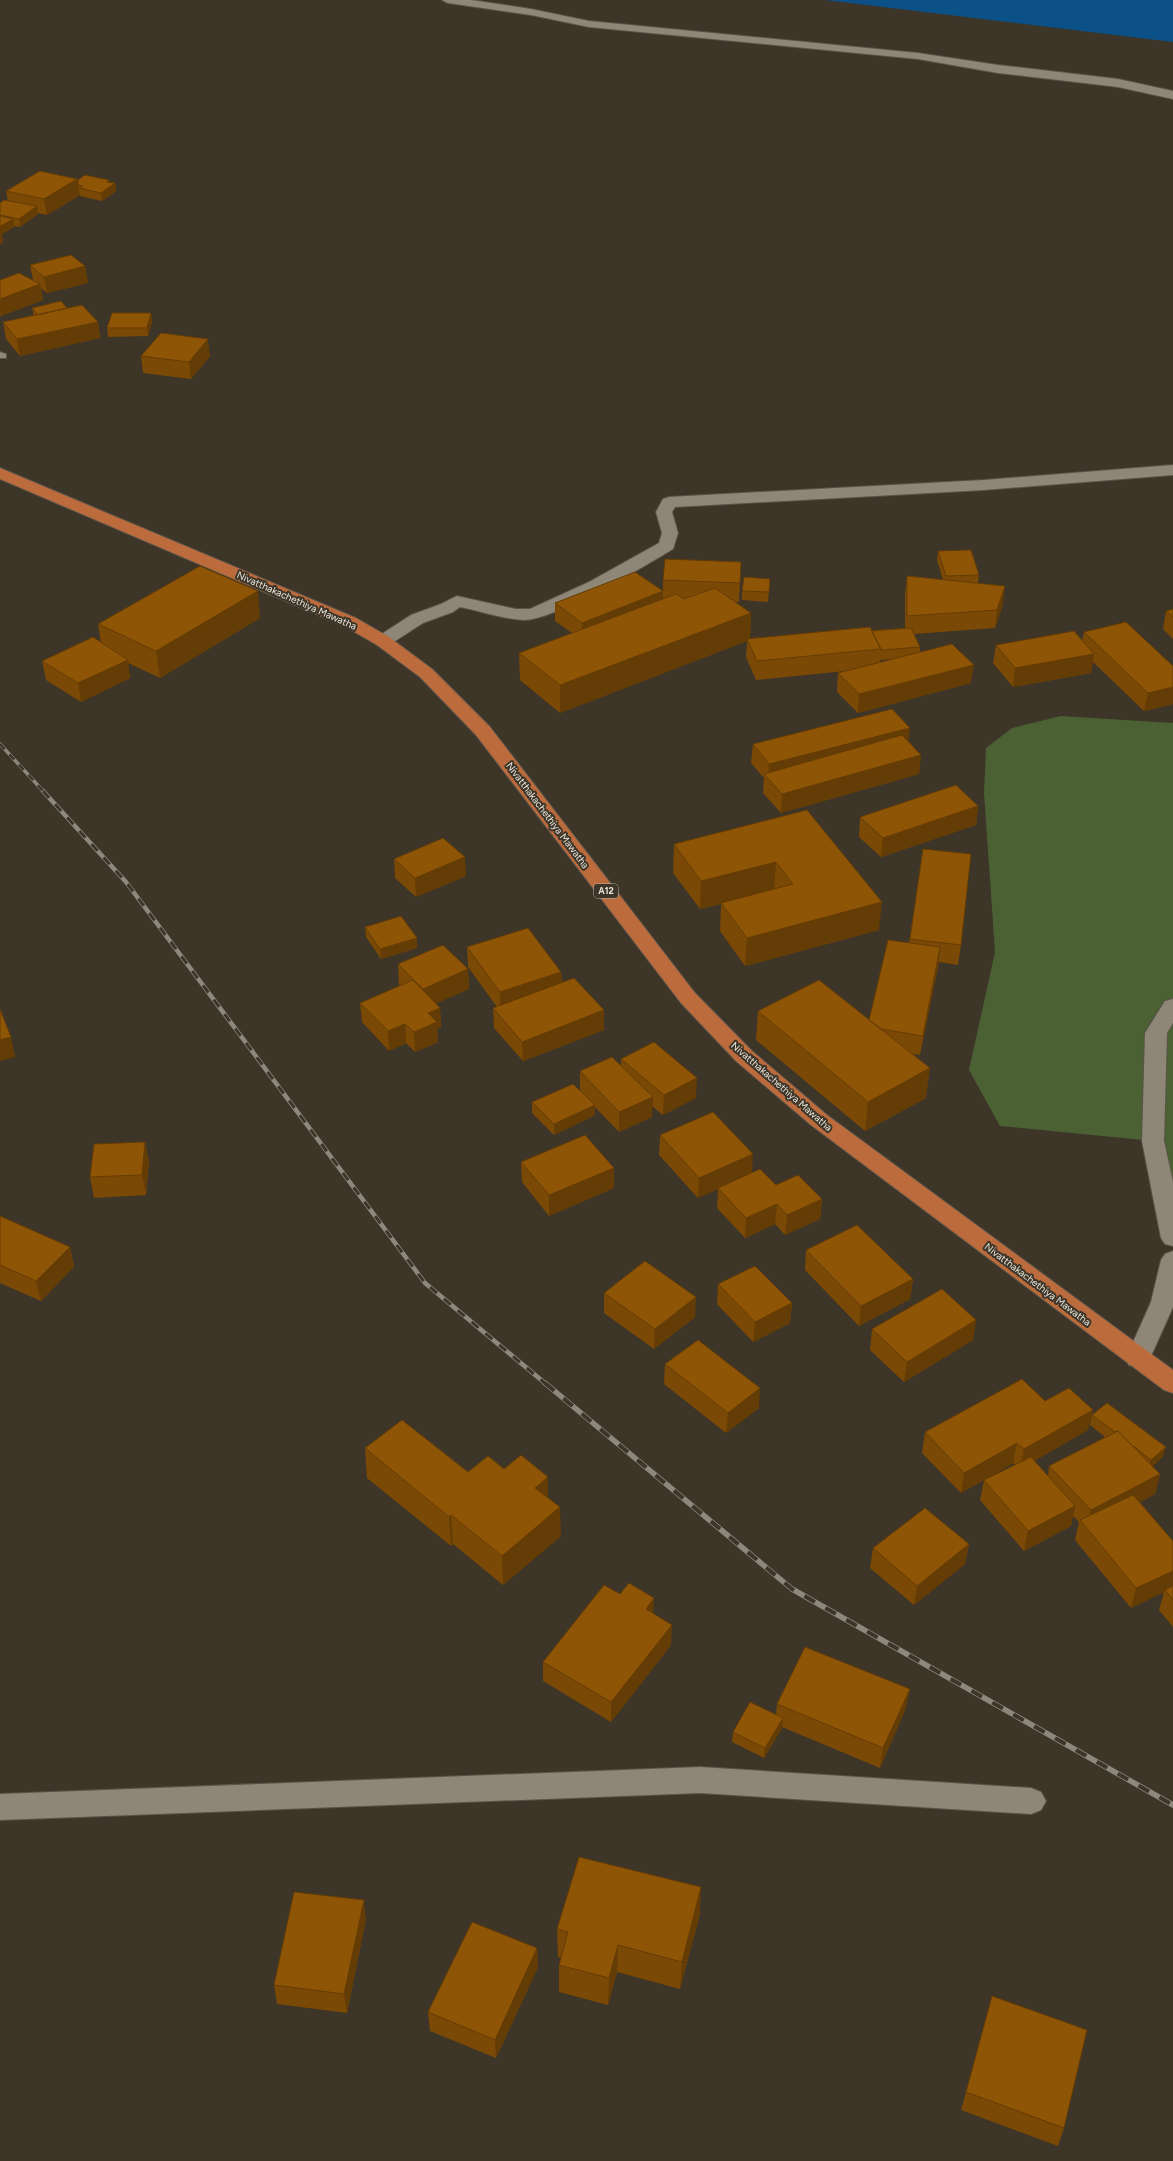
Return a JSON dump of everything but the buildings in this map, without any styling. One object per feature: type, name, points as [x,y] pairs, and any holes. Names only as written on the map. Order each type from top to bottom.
[{"type":"highway","name":"Nivatthakachethiya Mawatha","points":[[0,473],[350,622],[383,641],[426,672],[483,731],[688,998],[744,1056],[819,1120],[1173,1383]]},
{"type":"street","points":[[448,0],[531,12],[589,24],[918,56],[998,69],[1118,83],[1173,95]]},
{"type":"street","points":[[383,641],[417,619],[447,608],[457,601],[525,615],[549,607],[648,558],[667,545],[670,533],[664,512],[669,502],[984,485],[1173,470]]},
{"type":"street","points":[[1173,1006],[1156,1033],[1153,1141],[1173,1238]]},
{"type":"street","points":[[1138,1358],[1163,1302],[1173,1260]]},
{"type":"street","points":[[0,1807],[700,1780],[1031,1801]]},
{"type":"green space","points":[[1061,716],[1173,723],[1173,1238],[1153,1141],[1000,1126],[969,1070],[995,952],[984,793],[986,748],[1012,728]]},
{"type":"water","points":[[825,0],[1173,0],[1173,42]]},
{"type":"railway","points":[[0,744],[44,792]]},
{"type":"railway","points":[[43,791],[126,882],[425,1283],[546,1384]]},
{"type":"railway","points":[[545,1383],[792,1589],[1173,1805]]}]
